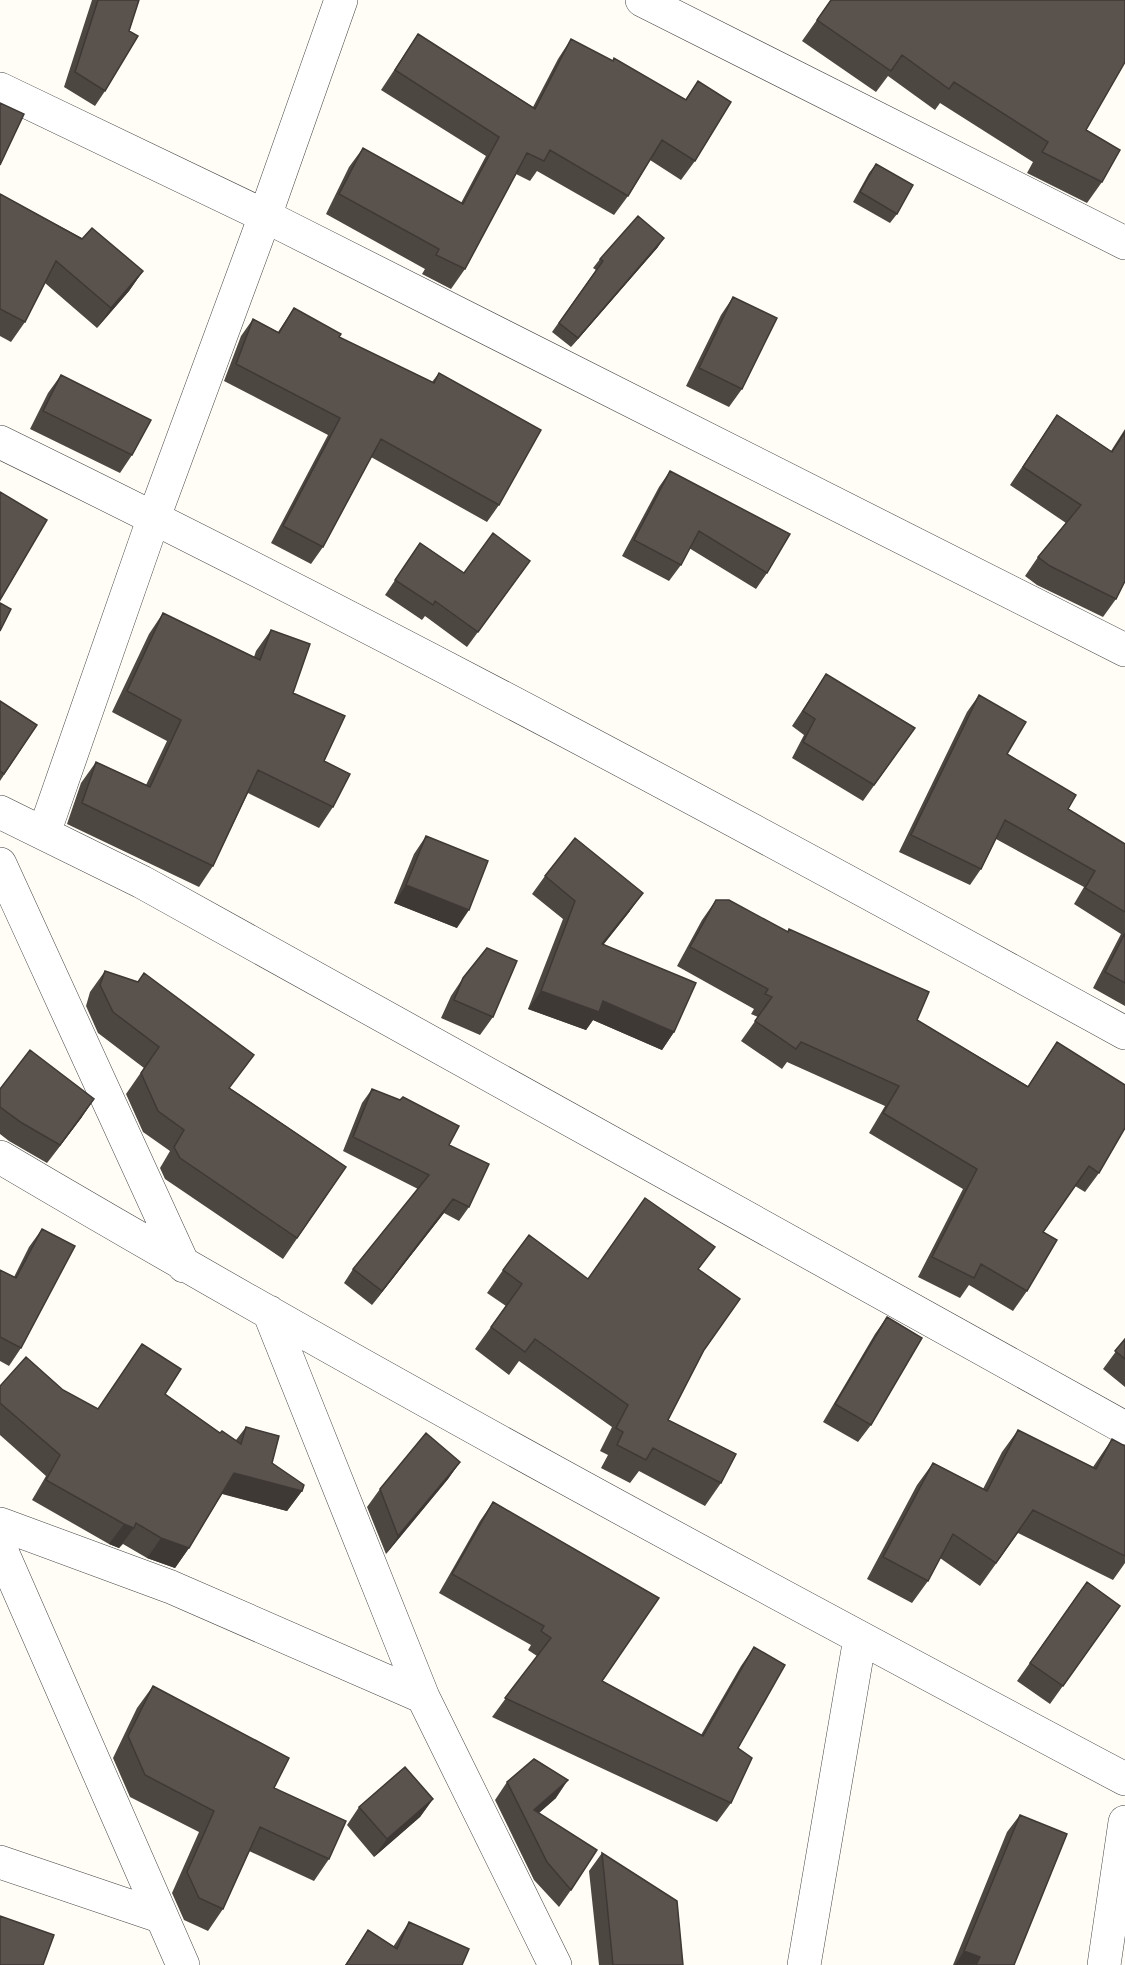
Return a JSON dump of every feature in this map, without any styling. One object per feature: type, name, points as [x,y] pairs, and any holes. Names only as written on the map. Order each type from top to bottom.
[{"type":"street","points":[[44,833],[154,517],[265,216],[341,0]]},
{"type":"street","points":[[642,0],[1125,243]]},
{"type":"street","points":[[0,89],[265,216],[1125,650]]},
{"type":"street","points":[[0,442],[154,517],[682,791],[1125,1033]]},
{"type":"street","points":[[0,812],[142,882],[1125,1428]]},
{"type":"street","points":[[0,864],[184,1266]]},
{"type":"street","points":[[0,1157],[184,1266],[860,1638],[1125,1779]]},
{"type":"street","points":[[268,1312],[423,1697],[555,1965]]},
{"type":"street","points":[[0,1524],[171,1587],[423,1697]]},
{"type":"street","points":[[0,1547],[183,1965]]},
{"type":"street","points":[[804,1965],[860,1638]]},
{"type":"street","points":[[1104,1965],[1125,1822]]},
{"type":"street","points":[[0,1862],[162,1917]]},
{"type":"building","points":[[98,0],[139,0],[129,31],[138,36],[105,91],[75,72]]},
{"type":"building","points":[[831,0],[1125,0],[1125,62],[1086,130],[1120,150],[1102,182],[1042,152],[1048,142],[954,82],[949,89],[902,55],[891,71],[817,20]]},
{"type":"building","points":[[418,34],[535,109],[571,39],[613,61],[614,58],[686,100],[698,81],[731,102],[695,161],[662,140],[628,196],[550,150],[544,161],[527,153],[465,269],[436,255],[439,249],[339,194],[363,148],[463,204],[499,137],[395,70]]},
{"type":"building","points":[[0,103],[24,114],[0,165]]},
{"type":"building","points":[[876,164],[913,185],[897,214],[860,192]]},
{"type":"building","points":[[0,194],[82,239],[92,228],[143,271],[111,308],[56,261],[25,322],[0,309]]},
{"type":"building","points":[[638,216],[664,238],[578,338],[559,323],[603,261],[600,259]]},
{"type":"building","points":[[733,297],[777,318],[742,389],[699,368]]},
{"type":"building","points":[[294,308],[341,334],[339,337],[434,383],[439,373],[541,430],[499,505],[381,439],[323,547],[283,526],[340,418],[236,364],[253,319],[279,333]]},
{"type":"building","points":[[61,375],[151,420],[132,455],[43,411]]},
{"type":"building","points":[[1057,415],[1112,452],[1125,432],[1125,581],[1116,599],[1050,566],[1038,557],[1081,505],[1023,467]]},
{"type":"building","points":[[670,471],[790,534],[767,573],[699,531],[681,565],[634,540]]},
{"type":"building","points":[[0,492],[47,520],[0,600]]},
{"type":"building","points":[[493,533],[530,561],[478,632],[435,601],[433,605],[395,580],[420,543],[464,573]]},
{"type":"building","points":[[0,603],[11,609],[0,631]]},
{"type":"building","points":[[163,613],[260,660],[271,630],[310,644],[293,693],[345,716],[324,761],[350,774],[333,807],[258,770],[213,866],[82,803],[96,762],[150,787],[181,720],[127,691]]},
{"type":"building","points":[[826,674],[915,728],[874,785],[803,742],[815,719],[803,711]]},
{"type":"building","points":[[979,695],[1026,722],[1007,754],[1076,795],[1068,809],[1125,844],[1125,912],[1085,888],[1095,871],[1005,820],[981,869],[911,835]]},
{"type":"building","points":[[0,701],[37,725],[4,774],[0,771]]},
{"type":"building","points":[[426,836],[488,861],[469,910],[406,885]]},
{"type":"building","points":[[575,838],[643,893],[602,944],[696,983],[674,1032],[603,1001],[599,1012],[541,991],[575,901],[545,876]]},
{"type":"building","points":[[716,900],[729,900],[788,932],[789,929],[929,992],[917,1020],[1028,1087],[1057,1042],[1125,1085],[1125,1128],[1099,1173],[1089,1166],[1043,1232],[1057,1240],[1027,1291],[981,1264],[974,1278],[932,1257],[977,1169],[883,1113],[899,1086],[801,1042],[796,1049],[755,1021],[772,997],[765,994],[768,989],[690,947]]},
{"type":"building","points":[[1125,933],[1125,983],[1105,972]]},
{"type":"building","points":[[487,948],[517,961],[493,1017],[454,1000],[463,978]]},
{"type":"building","points":[[105,971],[138,982],[144,973],[254,1055],[229,1088],[346,1167],[297,1238],[180,1158],[174,1147],[184,1130],[158,1111],[141,1073],[159,1047],[113,1012],[100,985]]},
{"type":"building","points":[[30,1050],[94,1099],[60,1145],[0,1107],[0,1089]]},
{"type":"building","points":[[372,1089],[400,1100],[403,1097],[459,1126],[449,1145],[489,1164],[469,1207],[453,1199],[382,1291],[353,1269],[429,1175],[353,1137]]},
{"type":"building","points":[[645,1198],[715,1247],[698,1269],[740,1299],[704,1350],[668,1420],[736,1454],[721,1483],[653,1448],[646,1460],[617,1445],[623,1432],[616,1428],[628,1405],[535,1339],[525,1352],[491,1327],[522,1284],[503,1270],[529,1235],[588,1279]]},
{"type":"building","points":[[42,1229],[75,1246],[21,1348],[0,1337],[0,1270],[16,1278]]},
{"type":"building","points":[[887,1317],[922,1338],[871,1425],[835,1404]]},
{"type":"building","points":[[1125,1339],[1125,1359],[1115,1351]]},
{"type":"building","points":[[142,1344],[181,1369],[165,1394],[220,1433],[222,1431],[241,1444],[246,1427],[279,1436],[272,1463],[304,1485],[302,1491],[234,1473],[189,1548],[161,1538],[136,1523],[134,1528],[124,1524],[46,1480],[60,1455],[0,1403],[0,1386],[26,1357],[63,1390],[98,1409]]},
{"type":"building","points":[[1018,1430],[1096,1469],[1112,1439],[1125,1446],[1125,1556],[1033,1510],[996,1563],[953,1534],[928,1581],[883,1557],[933,1463],[987,1491]]},
{"type":"building","points":[[426,1433],[460,1462],[398,1536],[380,1489]]},
{"type":"building","points":[[493,1502],[659,1598],[602,1681],[703,1736],[754,1647],[785,1665],[738,1748],[752,1758],[731,1803],[505,1698],[551,1638],[541,1631],[544,1626],[452,1574]]},
{"type":"building","points":[[1087,1582],[1120,1606],[1063,1686],[1030,1663]]},
{"type":"building","points":[[153,1686],[289,1758],[274,1788],[346,1821],[329,1859],[260,1827],[223,1909],[199,1898],[187,1872],[214,1811],[145,1775],[128,1736]]},
{"type":"building","points":[[534,1759],[568,1780],[534,1810],[597,1850],[571,1890],[547,1862],[507,1782]]},
{"type":"building","points":[[405,1767],[433,1799],[387,1839],[359,1807]]},
{"type":"building","points":[[1020,1815],[1067,1834],[1014,1965],[976,1965],[980,1957],[964,1951]]},
{"type":"building","points":[[602,1853],[677,1901],[683,1965],[613,1965]]},
{"type":"building","points":[[0,1916],[54,1935],[43,1965],[0,1965]]},
{"type":"building","points":[[409,1922],[469,1949],[462,1965],[346,1965],[368,1930],[397,1949]]}]
